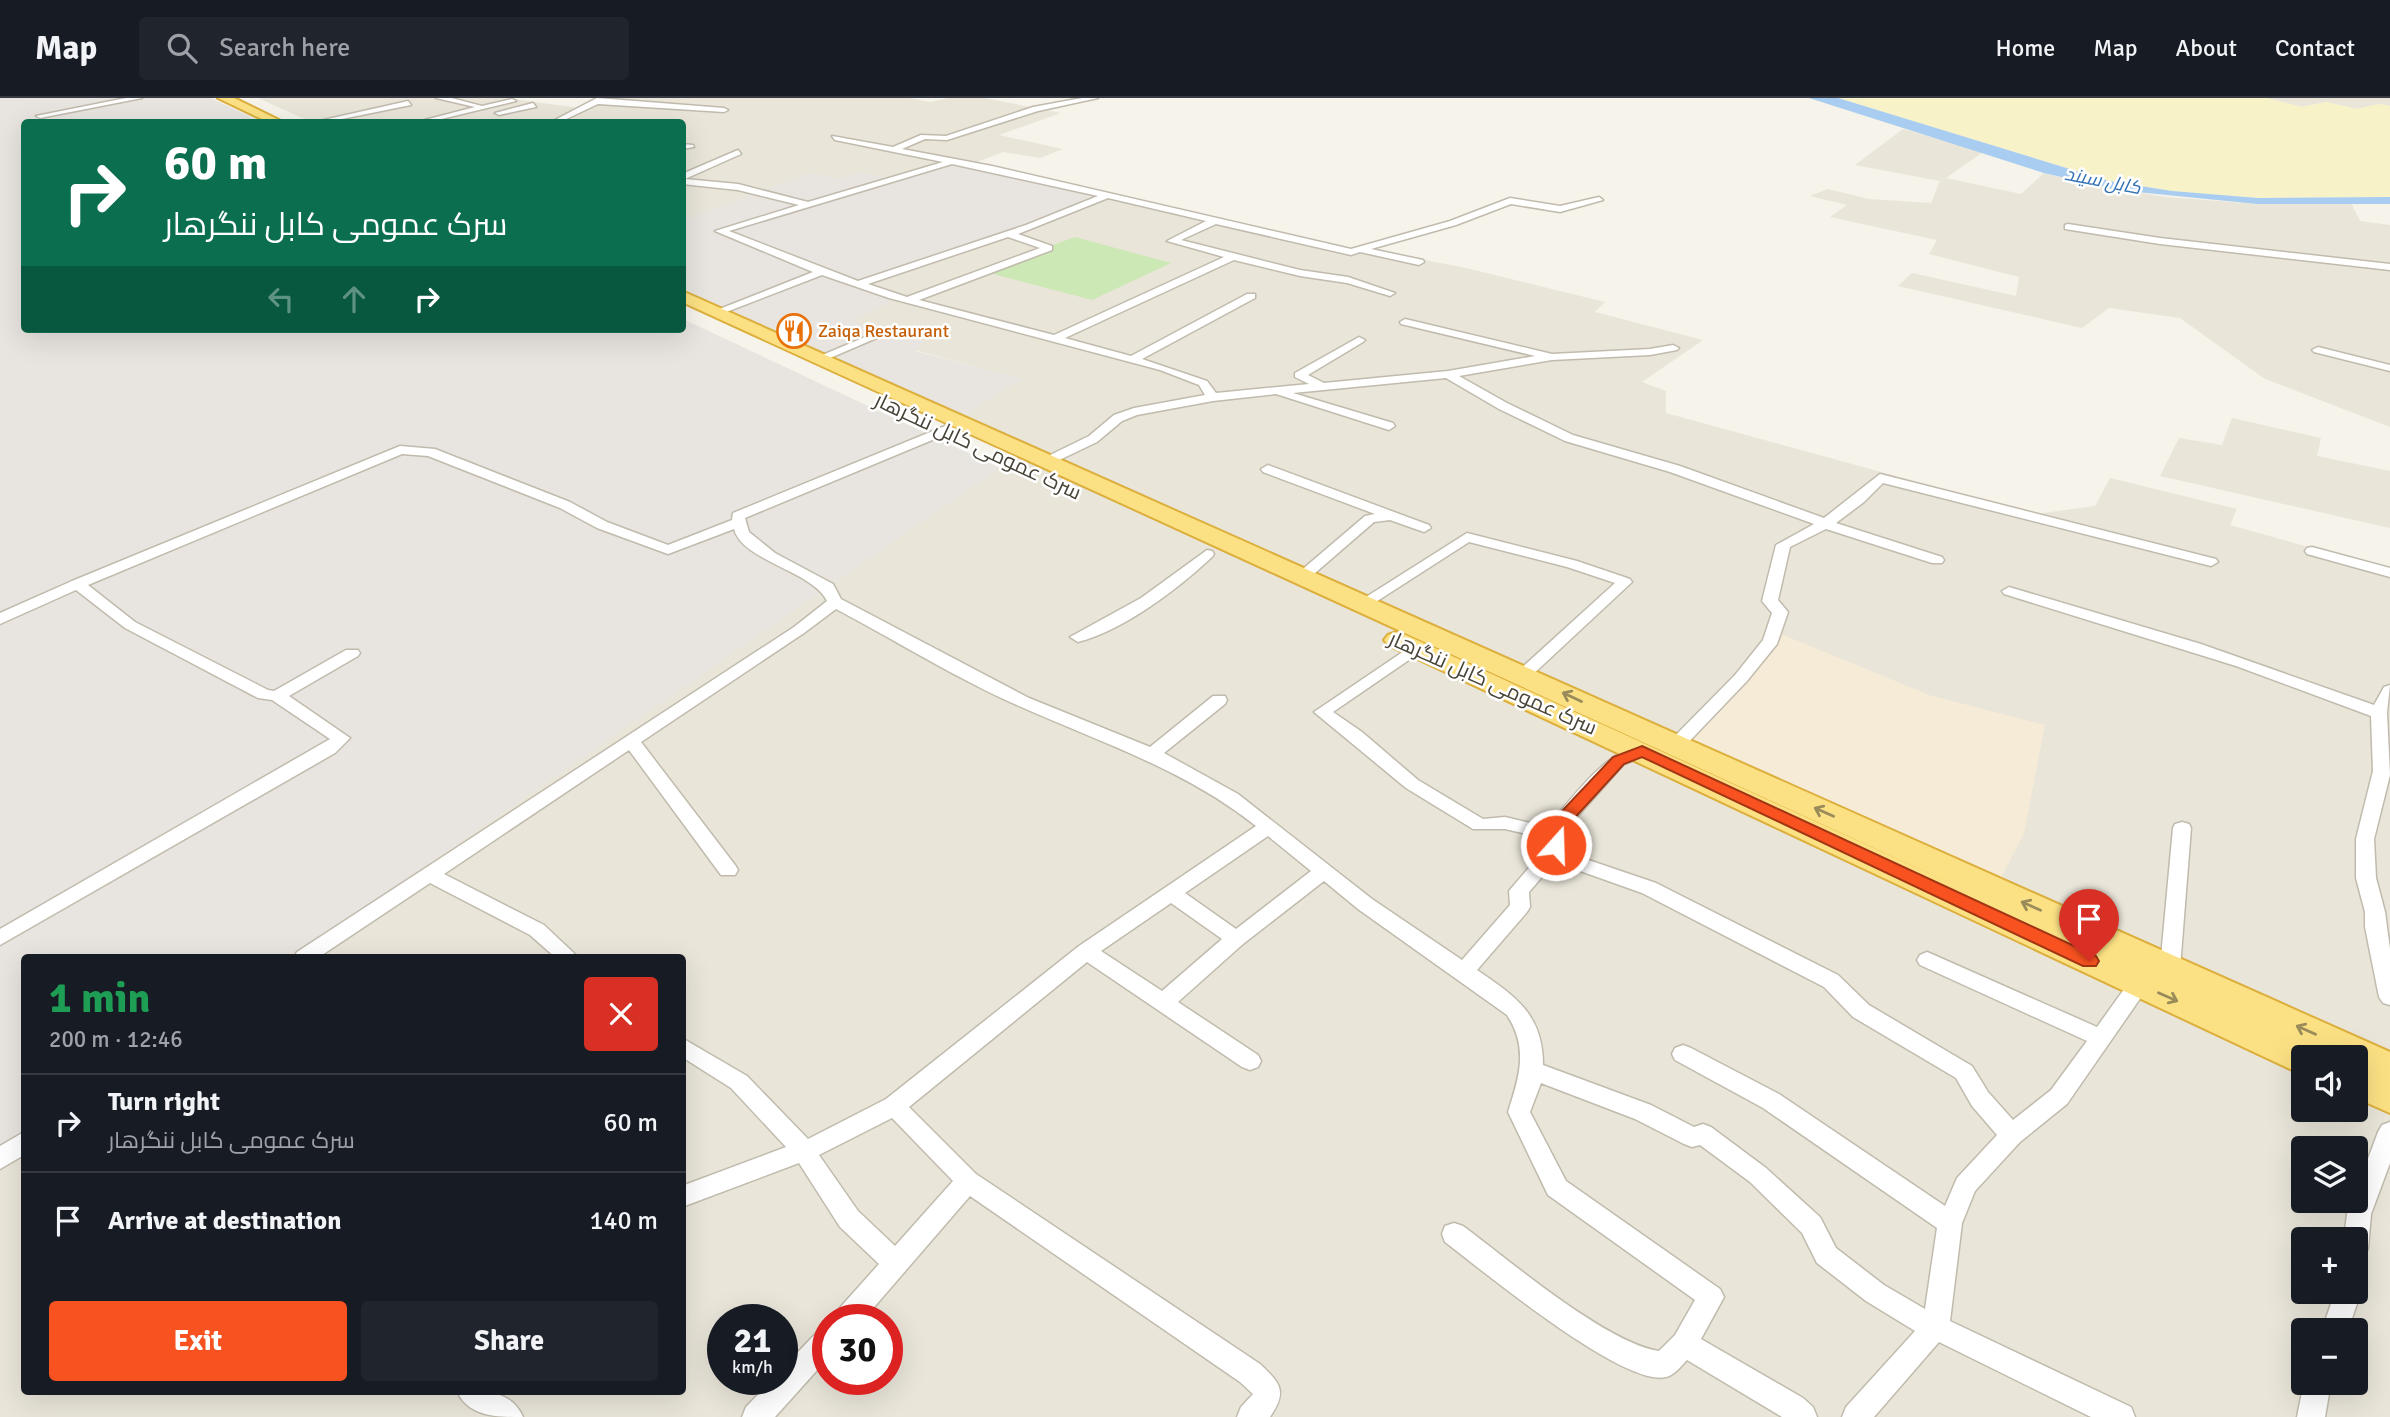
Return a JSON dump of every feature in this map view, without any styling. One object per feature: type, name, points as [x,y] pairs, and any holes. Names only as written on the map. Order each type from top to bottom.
[{"type":"highway","points":[[224,98],[280,119]]},
{"type":"highway","points":[[248,98],[281,119]]},
{"type":"highway","points":[[686,298],[819,359],[951,425]]},
{"type":"highway","name":"سرک عمومی کابل ننگرهار","points":[[686,313],[951,425],[1049,461],[2390,1068]]},
{"type":"highway","name":"سرک عمومی کابل ننگرهار","points":[[951,425],[1207,554],[1642,751],[2291,1054]]},
{"type":"highway","points":[[2368,1088],[2390,1098]]},
{"type":"street","points":[[40,116],[138,98]]},
{"type":"street","points":[[440,98],[486,108]]},
{"type":"street","points":[[895,149],[924,137],[947,138],[1036,109],[1094,98]]},
{"type":"street","points":[[561,119],[598,99],[724,110]]},
{"type":"street","points":[[332,119],[409,101],[415,119],[486,108],[512,101]]},
{"type":"street","points":[[479,119],[534,105]]},
{"type":"street","points":[[835,138],[950,161],[1351,252],[1453,223],[1510,201],[1560,209],[1599,200]]},
{"type":"street","points":[[686,177],[738,152]]},
{"type":"street","points":[[950,161],[720,231],[822,272],[908,300],[1133,359],[1203,383],[1213,397]]},
{"type":"street","points":[[686,180],[738,187],[807,203]]},
{"type":"street","points":[[859,284],[1009,233],[1104,197]]},
{"type":"street","points":[[1214,221],[1172,241],[1300,273],[1348,280],[1390,293]]},
{"type":"street","points":[[2068,227],[2160,241],[2390,267]]},
{"type":"street","points":[[908,300],[1049,248],[1009,233]]},
{"type":"street","points":[[1362,250],[1419,262]]},
{"type":"street","points":[[1057,338],[1232,257]]},
{"type":"street","points":[[717,312],[822,272]]},
{"type":"street","points":[[1133,359],[1251,296]]},
{"type":"street","points":[[1405,322],[1552,357]]},
{"type":"street","points":[[819,359],[888,331]]},
{"type":"street","points":[[1320,385],[1298,375],[1359,340]]},
{"type":"street","points":[[1049,461],[1093,439],[1118,418],[1134,412],[1213,397],[1448,374],[1552,357],[1650,352],[1673,348]]},
{"type":"street","points":[[2318,351],[2390,368]]},
{"type":"street","points":[[1448,374],[1503,406],[1569,438],[1713,482],[1828,525],[1937,560]]},
{"type":"street","points":[[1275,391],[1389,426]]},
{"type":"street","points":[[951,425],[738,516],[742,534],[770,556],[828,587],[835,602],[1023,702],[1152,754],[1232,799],[1324,871],[1521,1014],[1529,1039],[1532,1070],[1519,1112],[1557,1188],[1711,1297],[1684,1344],[1664,1365],[1656,1366],[1635,1360],[1598,1338],[1454,1234]]},
{"type":"street","points":[[0,619],[77,584],[400,450],[430,452],[565,505],[602,525],[668,550],[740,522]]},
{"type":"street","points":[[1268,469],[1424,528]]},
{"type":"street","points":[[1676,746],[1741,678],[1771,641],[1780,612],[1770,601],[1783,545],[1828,525],[1868,492],[1880,478],[2211,562]]},
{"type":"street","points":[[1302,577],[1370,519],[1388,516]]},
{"type":"street","points":[[1363,604],[1467,537],[1572,564],[1625,582],[1523,675]]},
{"type":"street","points":[[2312,551],[2390,573]]},
{"type":"street","points":[[1078,637],[1088,634],[1137,604],[1197,564],[1207,554]]},
{"type":"street","points":[[0,938],[329,749],[341,738],[277,696],[264,694],[130,625],[77,584]]},
{"type":"street","points":[[2009,591],[2295,680],[2379,713]]},
{"type":"street","points":[[309,954],[799,630],[835,602]]},
{"type":"street","points":[[1416,648],[1322,712],[1356,736],[1412,784],[1480,825],[1505,823],[1649,888],[1831,981],[1861,1011],[1964,1072],[1980,1099],[2012,1135]]},
{"type":"street","points":[[277,696],[352,653]]},
{"type":"street","points":[[2390,690],[2379,713],[2382,771],[2365,839],[2366,878],[2383,915],[2375,927],[2390,998]]},
{"type":"street","points":[[1152,754],[1219,700]]},
{"type":"street","points":[[631,741],[728,870]]},
{"type":"street","points":[[1463,972],[1520,907],[1519,891],[1551,844],[1618,760],[1642,751]]},
{"type":"street","points":[[686,1195],[830,1141],[894,1106],[1086,951],[1268,827]]},
{"type":"street","points":[[2170,968],[2182,828]]},
{"type":"street","points":[[1163,1002],[1236,939],[1324,871]]},
{"type":"street","points":[[429,874],[537,930],[565,954]]},
{"type":"street","points":[[1171,893],[1236,939]]},
{"type":"street","points":[[1086,951],[1250,1060]]},
{"type":"street","points":[[1927,960],[2101,1038]]},
{"type":"street","points":[[1856,1417],[1936,1326],[1950,1223],[1965,1185],[2012,1135],[2059,1097],[2139,984]]},
{"type":"street","points":[[686,1049],[739,1082],[803,1150],[849,1219],[897,1264]]},
{"type":"street","points":[[1683,1054],[1771,1101],[1950,1223]]},
{"type":"street","points":[[1532,1070],[1643,1112],[1692,1137],[1703,1134],[1758,1175],[1811,1225],[1820,1238],[1826,1255],[1874,1293],[1920,1320],[2121,1417]]},
{"type":"street","points":[[894,1106],[968,1181],[1250,1373],[1267,1389],[1268,1395],[1251,1417]]},
{"type":"street","points":[[2357,1227],[2358,1214],[2390,1132]]},
{"type":"street","points":[[0,1159],[21,1144]]},
{"type":"street","points":[[861,1304],[968,1181]]},
{"type":"street","points":[[1684,1344],[1793,1408],[1803,1417]]},
{"type":"street","points":[[756,1417],[812,1356]]},
{"type":"street","points":[[476,1395],[509,1417]]},
{"type":"street","points":[[2311,1417],[2315,1395]]},
{"type":"shaded area","points":[[0,98],[211,98],[256,119],[21,119],[21,333],[686,333],[686,320],[1000,468],[299,954],[21,954],[21,1147],[0,1162]]},
{"type":"shaded area","points":[[258,98],[506,98],[579,108],[602,98],[910,98],[931,102],[948,98],[984,98],[1061,113],[999,135],[1063,149],[1040,158],[1003,152],[969,165],[891,179],[861,172],[839,179],[810,173],[686,220],[686,119],[304,119]]},
{"type":"shaded area","points":[[2266,98],[2390,98],[2390,106],[2379,104],[2357,109],[2326,102],[2302,107]]},
{"type":"shaded area","points":[[1903,129],[1983,152],[1946,178],[2021,194],[2044,173],[2090,185],[2166,197],[2257,204],[2351,203],[2360,221],[2390,225],[2390,427],[2265,379],[2180,318],[2109,308],[2082,328],[1898,286],[1912,273],[2016,296],[2019,277],[1929,254],[1937,240],[1830,217],[1847,205],[1810,196],[1828,189],[1869,199],[1931,203],[1940,181],[1855,165]]},
{"type":"shaded area","points":[[950,161],[1104,197],[856,282],[896,299],[851,321],[926,342],[915,351],[1022,379],[957,419],[686,297],[686,220],[810,173],[839,179],[861,172],[891,179]]},
{"type":"shaded area","points":[[1104,197],[1345,250],[1373,250],[1466,268],[1605,302],[1595,312],[1703,340],[1642,382],[1666,391],[1666,413],[2035,514],[2095,506],[2110,478],[2237,509],[2230,525],[2390,570],[2390,1417],[0,1417],[0,1162],[21,1147],[21,1395],[686,1395],[686,954],[299,954],[1023,451],[957,419],[1021,379],[914,350],[925,342],[850,321],[855,283]]},
{"type":"shaded area","points":[[2232,418],[2321,438],[2317,456],[2390,471],[2390,528],[2160,476],[2179,438],[2222,445]]},
{"type":"shaded area","points":[[1781,634],[1929,695],[2045,725],[2024,833],[2001,878],[1688,746]]},
{"type":"green space","points":[[1075,237],[1171,263],[1092,300],[982,271]]},
{"type":"sand","points":[[1838,98],[2266,98],[2302,107],[2326,102],[2357,109],[2379,104],[2390,106],[2390,197],[2258,198],[2172,191],[2109,181]]},
{"type":"water","name":"کابل سيند","points":[[1809,98],[1838,98],[2109,181],[2172,191],[2258,198],[2390,197],[2390,204],[2257,204],[2117,190],[2044,173]]},
{"type":"place","name":"Zaiqa Restaurant","points":[[794,331]]},
{"type":"route","points":[[1556,845],[1550,834],[1618,760],[1642,751],[2089,961]]}]
